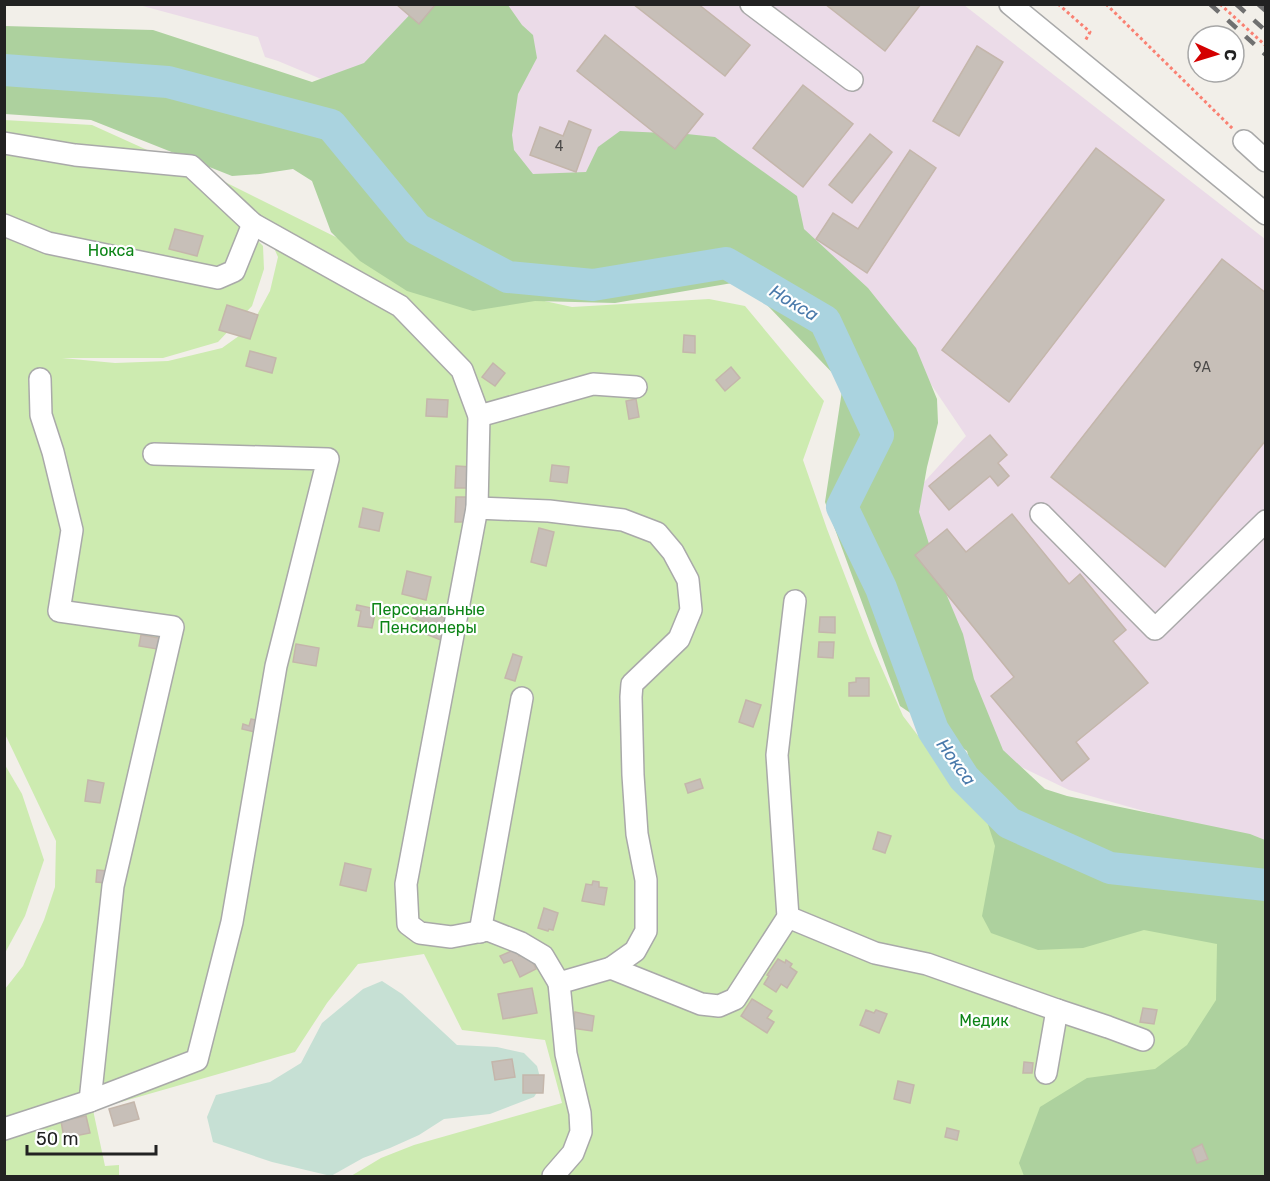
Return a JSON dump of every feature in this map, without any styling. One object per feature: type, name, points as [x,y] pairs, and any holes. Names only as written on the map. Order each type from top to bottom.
[{"type":"street","points":[[751,4],[852,80]]},
{"type":"street","points":[[1010,4],[1263,208]]},
{"type":"street","points":[[1244,141],[1266,161]]},
{"type":"street","points":[[4,143],[75,155],[191,166],[253,224],[400,306],[462,370],[479,416],[477,508],[406,884],[408,924],[420,933],[451,937],[488,930],[521,943],[543,956],[560,983],[566,1054],[580,1113],[581,1132],[573,1153],[553,1176]]},
{"type":"street","points":[[4,225],[48,243],[218,278],[234,271],[253,224]]},
{"type":"street","points":[[40,380],[41,415],[53,452],[72,530],[59,611],[173,627],[113,886],[90,1101]]},
{"type":"street","points":[[479,416],[593,384],[636,387]]},
{"type":"street","points":[[4,1129],[90,1101],[197,1060],[232,922],[276,666],[328,459],[154,454]]},
{"type":"street","points":[[477,508],[549,511],[623,520],[657,533],[673,552],[688,580],[691,610],[679,639],[632,684],[633,775],[637,834],[646,880],[646,931],[635,951],[611,968],[560,983]]},
{"type":"street","points":[[1041,514],[1155,629],[1266,521]]},
{"type":"street","points":[[611,968],[701,1004],[719,1006],[735,999],[788,917],[777,755],[795,601]]},
{"type":"street","points":[[480,932],[522,698]]},
{"type":"street","points":[[788,917],[875,953],[927,964],[1143,1041]]},
{"type":"street","points":[[1046,1073],[1057,1010]]},
{"type":"path","points":[[1058,4],[1090,33]]},
{"type":"path","points":[[1106,4],[1244,141]]},
{"type":"path","points":[[1220,4],[1266,46]]},
{"type":"shaded area","points":[[139,5],[964,5],[1265,239],[1265,845],[1069,790],[988,751],[897,512],[966,436],[872,297],[529,180],[357,94],[265,57],[258,37]]},
{"type":"green space","points":[[419,5],[508,5],[522,25],[533,35],[537,58],[518,94],[512,135],[514,150],[533,174],[586,172],[598,147],[620,131],[715,137],[797,196],[804,229],[868,288],[916,348],[937,399],[938,423],[919,512],[940,579],[963,634],[974,679],[1003,750],[1045,789],[1067,796],[1250,834],[1265,840],[1265,1176],[1024,1176],[1019,1163],[1040,1107],[1087,1078],[1155,1069],[1187,1045],[1216,1000],[1217,944],[1144,930],[1083,948],[1038,950],[991,933],[982,916],[995,846],[967,751],[900,706],[825,502],[843,384],[744,281],[615,303],[535,301],[473,311],[407,291],[360,261],[331,232],[312,181],[293,169],[232,176],[91,120],[5,114],[4,26],[153,30],[312,82],[364,63]]},
{"type":"green space","name":"Персональные Пенсионеры","points":[[4,120],[92,125],[187,168],[263,246],[264,269],[252,306],[218,342],[163,358],[62,358],[115,363],[168,361],[222,348],[250,328],[270,291],[278,257],[263,223],[221,180],[370,254],[472,285],[572,307],[709,299],[745,306],[824,401],[803,460],[827,529],[872,646],[903,716],[961,792],[1085,901],[1265,932],[1265,1176],[351,1176],[381,1158],[414,1145],[562,1103],[545,1040],[462,1030],[424,954],[358,964],[327,1003],[295,1052],[93,1110],[105,1166],[119,1165],[119,1176],[5,1176],[5,989],[23,966],[44,920],[55,887],[56,841],[5,734]]},
{"type":"green space","points":[[5,765],[22,794],[44,860],[25,916],[5,953]]},
{"type":"green space","points":[[382,981],[402,994],[457,1045],[497,1047],[524,1053],[537,1066],[542,1085],[534,1097],[490,1114],[444,1119],[419,1135],[363,1158],[331,1176],[272,1162],[213,1142],[207,1117],[216,1095],[270,1082],[301,1063],[322,1023],[363,989]]},
{"type":"building","points":[[396,4],[436,4],[419,24]]},
{"type":"building","points":[[633,4],[698,4],[750,45],[725,76]]},
{"type":"building","points":[[825,4],[921,4],[885,51]]},
{"type":"building","points":[[605,35],[703,114],[675,149],[577,71]]},
{"type":"building","points":[[977,46],[1003,62],[959,136],[933,121]]},
{"type":"building","points":[[803,85],[853,124],[803,187],[753,148]]},
{"type":"building","points":[[569,121],[591,130],[576,172],[530,155],[540,127],[563,136]]},
{"type":"building","points":[[870,134],[892,152],[852,203],[829,185]]},
{"type":"building","points":[[1096,148],[1164,200],[1009,402],[942,350]]},
{"type":"building","points":[[910,150],[936,168],[867,273],[816,239],[833,213],[858,229]]},
{"type":"building","points":[[175,229],[203,236],[197,256],[169,249]]},
{"type":"building","points":[[1222,259],[1266,293],[1266,440],[1165,567],[1051,477]]},
{"type":"building","points":[[227,305],[258,315],[250,339],[219,330]]},
{"type":"building","points":[[684,335],[695,336],[695,353],[683,352]]},
{"type":"building","points":[[250,351],[276,358],[272,373],[246,366]]},
{"type":"building","points":[[493,363],[505,373],[495,386],[482,377]]},
{"type":"building","points":[[731,367],[740,378],[725,391],[716,380]]},
{"type":"building","points":[[427,399],[448,400],[447,417],[426,416]]},
{"type":"building","points":[[636,399],[639,417],[629,419],[626,401]]},
{"type":"building","points":[[990,435],[1007,455],[998,463],[1009,476],[998,486],[990,476],[949,510],[929,486]]},
{"type":"building","points":[[552,465],[569,467],[567,483],[550,481]]},
{"type":"building","points":[[456,466],[472,467],[471,488],[455,488]]},
{"type":"building","points":[[456,497],[473,497],[472,522],[455,522]]},
{"type":"building","points":[[363,508],[383,513],[379,531],[359,527]]},
{"type":"building","points":[[1012,514],[1069,584],[1080,574],[1126,630],[1113,641],[1148,683],[1076,742],[1089,759],[1062,781],[991,696],[1014,677],[915,555],[947,529],[966,552]]},
{"type":"building","points":[[539,528],[554,532],[546,566],[531,562]]},
{"type":"building","points":[[407,571],[431,577],[426,600],[402,594]]},
{"type":"building","points":[[357,605],[376,609],[372,628],[358,626],[361,611],[356,610]]},
{"type":"building","points":[[416,608],[448,619],[441,640],[426,634],[430,624],[413,618]]},
{"type":"building","points":[[820,617],[835,617],[835,633],[819,632]]},
{"type":"building","points":[[141,635],[159,638],[157,649],[139,646]]},
{"type":"building","points":[[819,642],[834,642],[833,658],[818,657]]},
{"type":"building","points":[[296,644],[319,648],[316,666],[293,662]]},
{"type":"building","points":[[513,654],[522,657],[515,681],[505,678]]},
{"type":"building","points":[[856,678],[869,678],[869,696],[849,696],[849,683],[856,682]]},
{"type":"building","points":[[746,700],[761,705],[753,727],[739,722]]},
{"type":"building","points":[[251,719],[262,721],[259,733],[242,729],[243,724],[249,726]]},
{"type":"building","points":[[700,779],[703,788],[688,793],[685,784]]},
{"type":"building","points":[[88,780],[104,783],[100,803],[85,801]]},
{"type":"building","points":[[878,832],[891,836],[885,853],[873,849]]},
{"type":"building","points":[[345,863],[371,869],[366,891],[340,885]]},
{"type":"building","points":[[97,870],[108,871],[106,883],[96,882]]},
{"type":"building","points":[[593,881],[599,882],[599,887],[607,888],[604,905],[582,901],[586,884],[592,885]]},
{"type":"building","points":[[544,908],[558,913],[553,930],[538,928]]},
{"type":"building","points":[[516,949],[519,956],[528,952],[536,969],[520,977],[512,960],[504,963],[500,956]]},
{"type":"building","points":[[778,959],[792,964],[790,967],[797,972],[787,988],[781,984],[776,992],[764,984]]},
{"type":"building","points":[[532,988],[537,1013],[503,1019],[498,994]]},
{"type":"building","points":[[752,999],[772,1011],[767,1018],[774,1022],[767,1033],[741,1016]]},
{"type":"building","points":[[1143,1008],[1157,1010],[1154,1024],[1140,1022]]},
{"type":"building","points":[[866,1010],[874,1013],[876,1010],[887,1014],[879,1033],[860,1025]]},
{"type":"building","points":[[575,1012],[594,1016],[592,1031],[572,1028]]},
{"type":"building","points":[[512,1059],[515,1077],[495,1080],[492,1062]]},
{"type":"building","points":[[1024,1062],[1033,1063],[1032,1073],[1023,1073]]},
{"type":"building","points":[[523,1075],[544,1075],[543,1093],[523,1093]]},
{"type":"building","points":[[898,1081],[914,1085],[910,1103],[894,1099]]},
{"type":"building","points":[[134,1102],[139,1119],[114,1126],[109,1109]]},
{"type":"building","points":[[86,1116],[90,1133],[64,1138],[61,1121]]},
{"type":"building","points":[[947,1128],[959,1131],[957,1140],[945,1137]]},
{"type":"building","points":[[1202,1144],[1208,1159],[1197,1163],[1192,1149]]},
{"type":"waterway","name":"Нокса","points":[[4,70],[168,82],[331,125],[417,229],[508,277],[593,285],[726,263],[825,321],[878,435],[842,507],[881,588],[933,730],[964,778],[1009,823],[1110,868],[1266,885]]},
{"type":"railway","points":[[1210,4],[1266,55]]},
{"type":"railway","points":[[1236,4],[1266,31]]},
{"type":"railway","points":[[1258,4],[1266,11]]},
{"type":"park label","name":"Медик","points":[[984,1020]]}]
